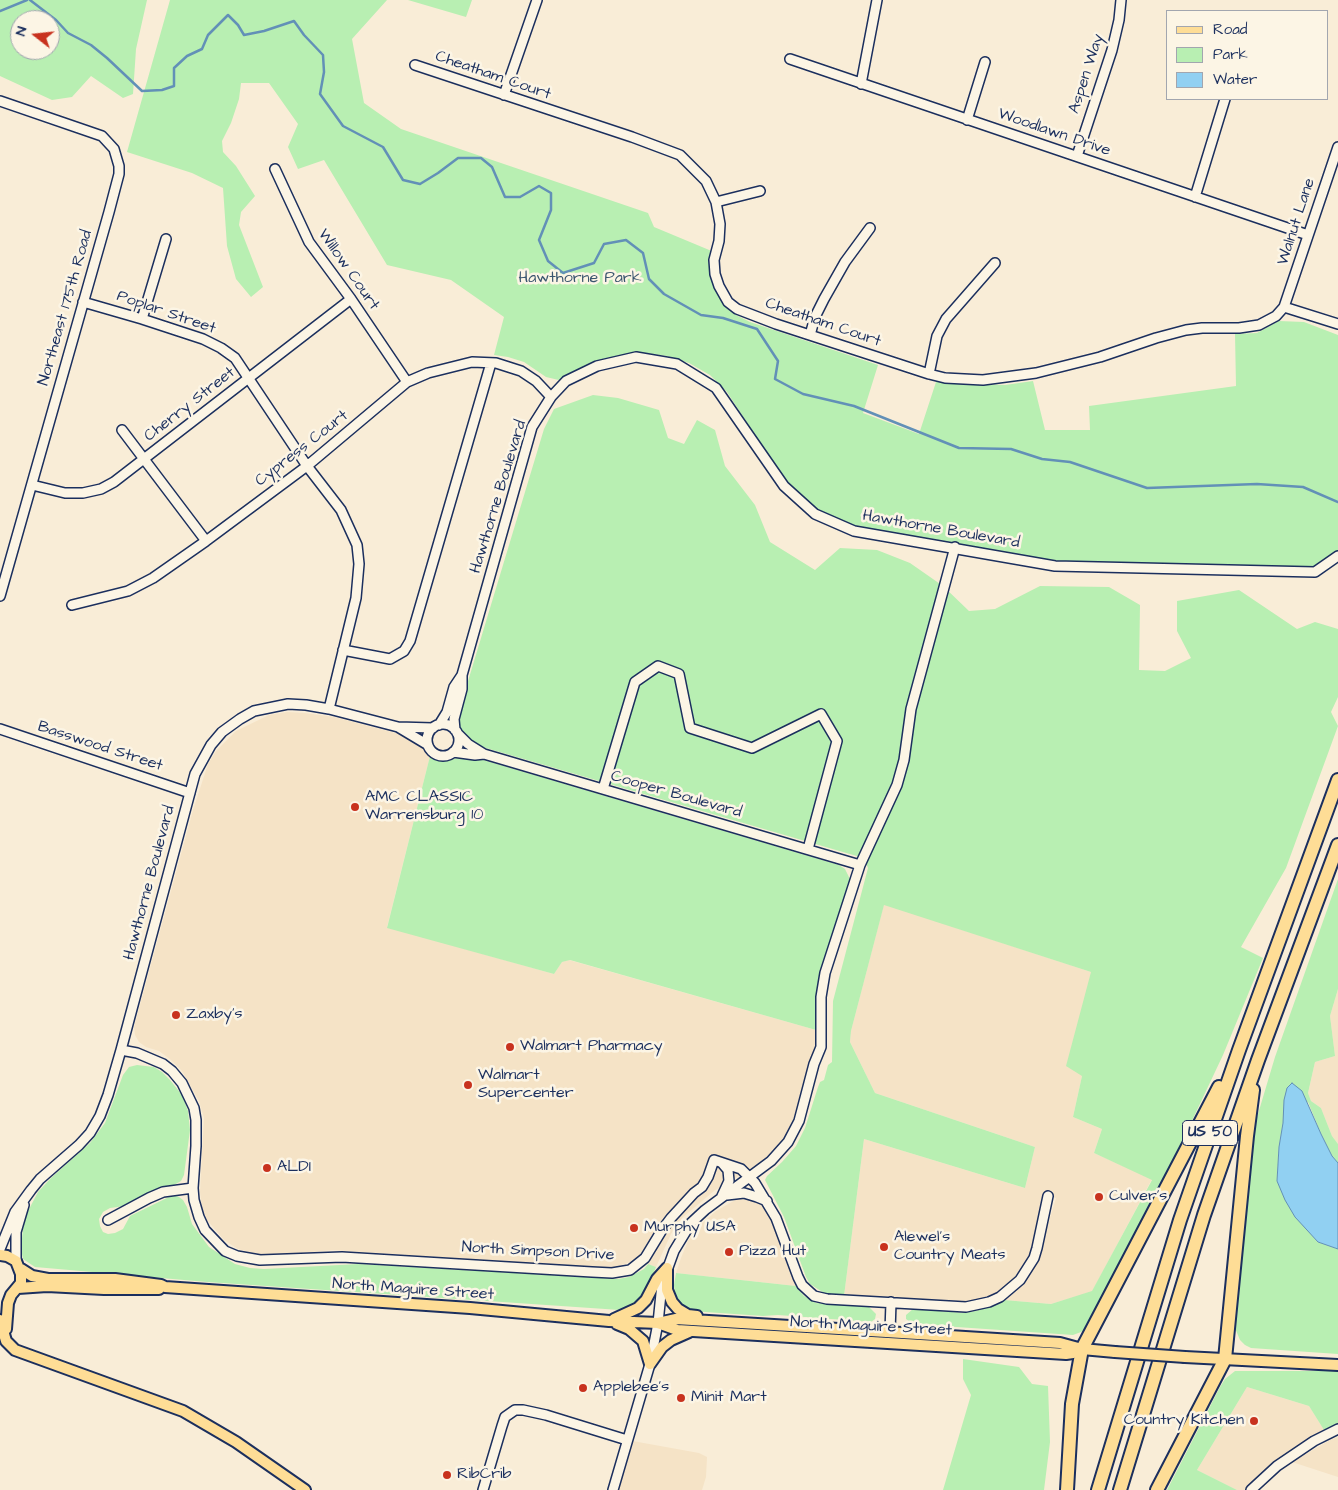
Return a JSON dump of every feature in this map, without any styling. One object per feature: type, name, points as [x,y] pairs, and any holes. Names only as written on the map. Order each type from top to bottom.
[{"type":"highway","name":"US 50","points":[[1098,1490],[1180,1220],[1239,1050],[1338,780]]},
{"type":"highway","name":"US 50","points":[[1120,1490],[1204,1215],[1258,1060],[1338,845]]},
{"type":"highway","points":[[1067,1490],[1072,1404],[1082,1349],[1239,1050]]},
{"type":"highway","points":[[1157,1490],[1225,1359],[1247,1136],[1258,1060]]},
{"type":"main road","name":"North Maguire Street","points":[[0,1255],[7,1256],[32,1276],[48,1279],[115,1278],[161,1284],[165,1287],[470,1308],[609,1321],[658,1323],[676,1319],[1060,1343],[1082,1349],[1115,1352],[1338,1365]]},
{"type":"main road","points":[[4,1338],[7,1310],[21,1278],[18,1265]]},
{"type":"main road","points":[[609,1321],[638,1308],[646,1300],[657,1279],[667,1268]]},
{"type":"main road","points":[[667,1268],[667,1290],[672,1302],[678,1309],[688,1315],[717,1322]]},
{"type":"main road","name":"North Maguire Street","points":[[0,1297],[47,1286],[104,1290],[160,1290],[165,1287]]},
{"type":"main road","points":[[0,1320],[4,1338],[10,1346],[21,1353],[183,1411],[236,1442],[305,1490]]},
{"type":"main road","points":[[609,1321],[629,1330],[643,1341],[650,1364]]},
{"type":"main road","name":"North Maguire Street","points":[[658,1323],[677,1330],[1066,1354],[1082,1349]]},
{"type":"main road","points":[[650,1364],[662,1346],[692,1331]]},
{"type":"street","points":[[504,95],[536,0]]},
{"type":"street","points":[[861,84],[877,0]]},
{"type":"street","name":"Aspen Way","points":[[1076,156],[1112,50],[1119,20],[1121,0]]},
{"type":"street","name":"Woodlawn Drive","points":[[790,59],[1308,235]]},
{"type":"street","points":[[967,120],[985,62]]},
{"type":"street","name":"Cheatham Court","points":[[415,65],[680,155],[706,181],[716,202],[720,224],[719,241],[714,260],[715,274],[728,302],[736,309],[776,324],[929,374],[945,378],[983,380],[1036,373],[1100,357],[1186,330],[1239,328],[1258,325],[1276,316],[1284,307]]},
{"type":"street","points":[[1195,197],[1225,100]]},
{"type":"street","name":"Northeast 175th Road","points":[[0,101],[96,133],[114,149],[119,166],[119,174],[0,596]]},
{"type":"street","name":"Walnut Lane","points":[[1284,307],[1338,147]]},
{"type":"street","name":"Willow Court","points":[[275,170],[309,242],[408,382]]},
{"type":"street","points":[[716,202],[760,190]]},
{"type":"street","points":[[810,335],[815,317],[824,299],[845,262],[870,228]]},
{"type":"street","points":[[142,319],[166,239]]},
{"type":"street","points":[[929,374],[937,336],[946,319],[995,263]]},
{"type":"street","name":"Cherry Street","points":[[32,485],[65,493],[83,493],[100,489],[144,460],[350,299]]},
{"type":"street","name":"Poplar Street","points":[[83,302],[203,339],[235,358],[307,466],[340,510],[357,545],[359,564],[358,580],[329,709]]},
{"type":"street","points":[[1284,307],[1338,324]]},
{"type":"street","name":"Hawthorne Boulevard","points":[[456,732],[454,718],[462,689],[462,675],[532,427],[551,397],[566,381],[597,366],[636,357],[677,364],[716,388],[784,486],[815,514],[854,530],[1055,566],[1315,572],[1338,556]]},
{"type":"street","name":"Cypress Court","points":[[72,605],[128,591],[153,578],[307,466],[408,382],[428,373],[472,362],[491,362],[521,371],[536,381],[551,397]]},
{"type":"street","points":[[343,650],[390,659],[404,651],[410,641],[491,362]]},
{"type":"street","points":[[122,430],[206,541]]},
{"type":"street","points":[[613,1490],[650,1364],[658,1323],[660,1298],[667,1268],[681,1238],[691,1223],[721,1196],[771,1160],[784,1146],[799,1121],[814,1064],[821,1047],[821,997],[825,974],[860,865],[897,785],[904,760],[911,709],[955,547]]},
{"type":"street","points":[[603,789],[635,682],[658,666],[679,674],[690,728],[752,748],[821,714],[837,741],[808,849]]},
{"type":"street","name":"Hawthorne Boulevard","points":[[0,1249],[15,1212],[24,1200],[40,1179],[90,1133],[100,1116],[121,1050],[195,774],[211,745],[222,732],[254,711],[288,704],[329,709],[398,727],[436,726],[447,712],[454,687],[462,675]]},
{"type":"street","points":[[448,725],[456,732],[458,743],[453,752],[444,756],[430,750],[428,736],[436,726],[448,725]]},
{"type":"street","name":"Hawthorne Boulevard","points":[[398,727],[428,745]]},
{"type":"street","name":"Basswood Street","points":[[0,730],[190,793]]},
{"type":"street","name":"Cooper Boulevard","points":[[456,732],[468,744],[484,754],[860,865]]},
{"type":"street","name":"Cooper Boulevard","points":[[453,752],[475,755],[484,754]]},
{"type":"street","name":"North Simpson Drive","points":[[121,1050],[137,1053],[163,1064],[172,1071],[189,1095],[196,1120],[193,1188],[199,1217],[206,1230],[226,1251],[237,1256],[260,1260],[368,1258],[612,1273],[630,1270],[646,1258],[671,1218],[702,1187],[714,1160],[722,1163]]},
{"type":"street","points":[[722,1163],[741,1169],[750,1176],[768,1202],[776,1218],[798,1277],[808,1292],[814,1296],[827,1299],[966,1307],[990,1302],[1000,1297],[1020,1280],[1034,1258],[1048,1196]]},
{"type":"street","points":[[721,1196],[729,1181],[728,1170],[722,1163]]},
{"type":"street","points":[[108,1220],[163,1192],[193,1188]]},
{"type":"street","points":[[721,1196],[744,1193],[768,1202]]},
{"type":"street","name":"Hawthorne Boulevard","points":[[18,1265],[16,1232],[24,1200]]},
{"type":"street","points":[[890,1332],[891,1302]]},
{"type":"street","points":[[483,1490],[505,1417],[515,1410],[546,1415],[627,1440]]},
{"type":"street","points":[[1251,1490],[1277,1466],[1314,1441],[1338,1429]]},
{"type":"shaded area","points":[[287,712],[334,717],[407,736],[421,744],[430,756],[387,927],[554,974],[562,962],[569,960],[816,1030],[815,1047],[806,1082],[796,1113],[782,1143],[773,1153],[714,1191],[682,1218],[671,1234],[656,1267],[636,1260],[616,1267],[606,1268],[333,1250],[266,1256],[238,1249],[224,1240],[207,1220],[202,1208],[200,1192],[204,1118],[199,1101],[182,1071],[159,1051],[146,1047],[139,1042],[135,1035],[134,1027],[193,810],[208,764],[216,751],[236,731],[269,715]]},
{"type":"shaded area","points":[[884,904],[1091,972],[1082,1076],[1073,1117],[1102,1129],[1094,1153],[1152,1179],[1092,1292],[1051,1304],[1004,1300],[1015,1291],[1036,1265],[1056,1198],[1045,1195],[1030,1256],[1016,1278],[1006,1288],[993,1296],[983,1300],[957,1303],[844,1296],[864,1139],[1025,1188],[1035,1147],[875,1093],[850,1042],[851,1031]]},
{"type":"shaded area","points":[[1338,989],[1338,1144],[1332,1136],[1321,1108],[1311,1101],[1308,1093],[1315,1062],[1335,1056],[1330,1016]]},
{"type":"shaded area","points":[[744,1197],[762,1202],[770,1213],[796,1286],[676,1273],[688,1241],[698,1227],[716,1211]]},
{"type":"shaded area","points":[[1247,1387],[1309,1406],[1324,1430],[1279,1460],[1244,1490],[1237,1490],[1197,1470]]},
{"type":"shaded area","points":[[1338,1437],[1338,1477],[1292,1462],[1330,1440]]},
{"type":"shaded area","points":[[627,1440],[699,1453],[707,1457],[706,1477],[702,1490],[613,1490]]},
{"type":"green space","points":[[0,0],[147,0],[136,49],[133,94],[123,98],[91,76],[72,97],[52,100],[0,76]]},
{"type":"green space","name":"Hawthorne Park","points":[[170,0],[387,0],[352,39],[364,103],[401,129],[648,213],[654,227],[714,252],[719,295],[727,307],[736,315],[750,322],[878,365],[863,413],[919,434],[936,382],[1005,385],[1033,381],[1045,430],[1090,430],[1089,406],[1236,386],[1235,334],[1257,333],[1279,321],[1304,322],[1338,335],[1338,556],[1319,566],[1303,571],[1044,563],[840,523],[808,505],[794,492],[727,392],[710,375],[689,363],[667,356],[645,353],[622,355],[599,360],[580,368],[563,381],[546,377],[524,362],[494,355],[504,317],[451,280],[387,265],[324,160],[298,169],[288,147],[298,124],[269,83],[241,83],[239,99],[231,123],[222,141],[223,152],[236,166],[255,196],[241,212],[239,225],[263,287],[251,297],[236,279],[227,246],[223,188],[192,173],[127,152]]},
{"type":"green space","points":[[408,0],[472,0],[466,17]]},
{"type":"green space","points":[[593,395],[618,398],[659,410],[668,438],[684,444],[697,420],[715,430],[725,466],[755,505],[770,542],[815,570],[840,548],[877,550],[910,563],[943,586],[969,611],[995,609],[1040,586],[1109,587],[1140,605],[1139,670],[1165,671],[1191,658],[1177,631],[1177,601],[1239,590],[1297,629],[1315,622],[1338,629],[1338,697],[1331,712],[1338,726],[1286,868],[1241,947],[1263,958],[1223,1055],[1180,1146],[1184,1146],[1130,1249],[1085,1329],[1081,1332],[1073,1335],[913,1324],[906,1319],[906,1315],[913,1309],[964,1313],[976,1311],[1004,1300],[1051,1304],[1092,1291],[1152,1180],[1094,1153],[1102,1129],[1073,1117],[1082,1076],[1066,1066],[1091,972],[884,905],[851,1031],[850,1042],[875,1093],[1035,1147],[1025,1188],[864,1139],[844,1296],[824,1293],[810,1284],[806,1277],[784,1217],[765,1180],[796,1146],[805,1128],[820,1082],[824,1080],[828,1065],[832,1062],[833,1001],[868,868],[865,861],[860,857],[479,746],[462,735],[459,728],[459,711],[544,429],[554,409]]},
{"type":"green space","points":[[430,756],[444,761],[463,757],[480,759],[839,865],[845,869],[850,879],[827,955],[817,1007],[816,1030],[570,960],[562,962],[554,974],[387,928]]},
{"type":"green space","points":[[1338,879],[1338,989],[1330,1016],[1335,1056],[1315,1062],[1308,1093],[1311,1101],[1321,1108],[1332,1136],[1338,1144],[1338,1163],[1332,1156],[1321,1134],[1308,1102],[1283,1123],[1279,1147],[1277,1181],[1308,1230],[1318,1242],[1338,1249],[1338,1354],[1251,1348],[1240,1340],[1235,1328],[1250,1149],[1255,1124],[1275,1057]]},
{"type":"green space","points":[[137,1065],[154,1067],[162,1072],[182,1095],[188,1111],[190,1130],[184,1175],[181,1181],[174,1185],[162,1187],[125,1206],[110,1208],[103,1212],[99,1219],[103,1232],[108,1234],[115,1233],[123,1229],[130,1216],[173,1195],[183,1200],[192,1224],[209,1247],[235,1264],[250,1268],[264,1269],[358,1264],[618,1279],[629,1277],[644,1269],[648,1264],[656,1267],[646,1292],[634,1306],[620,1310],[207,1282],[35,1267],[23,1259],[21,1249],[27,1213],[38,1192],[90,1143],[105,1123],[123,1075],[129,1067]]},
{"type":"green space","points":[[676,1273],[796,1286],[804,1296],[816,1303],[868,1306],[876,1314],[875,1319],[871,1322],[691,1311],[684,1308],[675,1294]]},
{"type":"green space","points":[[963,1359],[1019,1367],[1032,1384],[1048,1386],[1050,1442],[1044,1490],[943,1490],[971,1395],[963,1379]]},
{"type":"green space","points":[[1235,1371],[1338,1371],[1338,1424],[1324,1430],[1309,1406],[1247,1387],[1197,1470],[1237,1490],[1167,1490],[1220,1387],[1225,1379]]},
{"type":"water","points":[[1292,1083],[1302,1091],[1332,1156],[1338,1163],[1338,1249],[1318,1242],[1295,1217],[1277,1181],[1284,1100],[1287,1088]]},
{"type":"waterway","points":[[0,11],[27,0]]},
{"type":"waterway","points":[[30,0],[56,20],[68,33],[91,45],[142,91],[162,90],[174,86],[174,68],[187,56],[202,49],[208,35],[228,15],[238,25],[244,35],[264,31],[294,21],[323,55],[324,72],[320,94],[343,126],[383,147],[403,180],[420,184],[458,158],[481,158],[492,167],[505,197],[520,197],[539,186],[551,193],[551,210],[539,240],[548,261],[563,273],[594,263],[604,244],[626,240],[643,253],[649,279],[664,294],[701,315],[723,318],[757,329],[778,361],[775,379],[803,394],[854,406],[959,448],[1011,449],[1042,459],[1070,462],[1147,488],[1257,484],[1303,487],[1338,502]]},
{"type":"place","name":"AMC CLASSIC Warrensburg 10","points":[[355,807]]},
{"type":"place","name":"Zaxby's","points":[[176,1015]]},
{"type":"place","name":"Walmart Pharmacy","points":[[510,1047]]},
{"type":"place","name":"Walmart Supercenter","points":[[468,1085]]},
{"type":"place","name":"ALDI","points":[[267,1168]]},
{"type":"place","name":"Culver's","points":[[1099,1197]]},
{"type":"place","name":"Murphy USA","points":[[634,1228]]},
{"type":"place","name":"Alewel's Country Meats","points":[[884,1247]]},
{"type":"place","name":"Pizza Hut","points":[[729,1252]]},
{"type":"place","name":"Applebee's","points":[[583,1388]]},
{"type":"place","name":"Minit Mart","points":[[681,1398]]},
{"type":"place","name":"Country Kitchen","points":[[1254,1421]]},
{"type":"place","name":"RibCrib","points":[[447,1475]]}]
